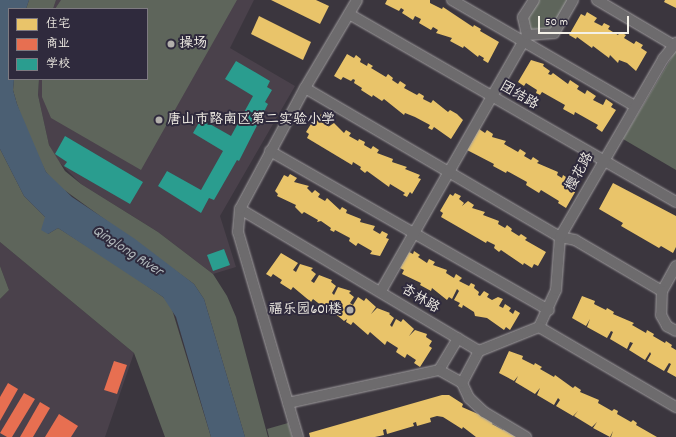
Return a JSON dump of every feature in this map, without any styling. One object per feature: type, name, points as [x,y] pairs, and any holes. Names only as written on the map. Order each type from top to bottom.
[{"type":"street","points":[[298,437],[238,232],[240,209],[305,88],[357,0]]},
{"type":"street","points":[[452,0],[525,38],[635,106]]},
{"type":"street","points":[[381,291],[525,38],[523,18],[534,0]]},
{"type":"street","points":[[525,38],[554,32],[573,0]]},
{"type":"street","points":[[597,0],[675,44]]},
{"type":"street","name":"团结路","points":[[349,14],[676,202]]},
{"type":"street","name":"樱花路","points":[[539,327],[549,310],[556,290],[560,237],[635,106],[675,44]]},
{"type":"street","points":[[305,88],[560,237],[575,240],[662,291]]},
{"type":"street","points":[[270,151],[549,310]]},
{"type":"street","name":"杏林路","points":[[240,209],[381,291],[479,351]]},
{"type":"street","points":[[676,266],[662,291],[661,315],[667,326],[676,332]]},
{"type":"street","points":[[462,383],[479,351],[539,327],[676,407]]},
{"type":"street","points":[[439,370],[458,338]]},
{"type":"street","points":[[288,403],[439,370],[462,383],[469,398],[484,412],[526,437]]},
{"type":"shaded area","points":[[29,0],[56,0],[53,8],[26,8]]},
{"type":"shaded area","name":"唐山市路南区第二实验小学","points":[[56,0],[254,0],[230,48],[295,86],[220,216],[236,267],[213,274],[158,232],[81,184],[58,161],[49,145],[38,95],[39,80],[148,80],[148,8],[53,8]]},
{"type":"shaded area","points":[[61,0],[237,0],[141,170],[51,118],[42,97],[42,80],[148,80],[148,8],[56,8]]},
{"type":"shaded area","points":[[535,0],[573,0],[554,32],[528,34],[525,17]]},
{"type":"shaded area","points":[[676,50],[676,170],[623,139]]},
{"type":"shaded area","points":[[14,80],[39,80],[38,95],[49,145],[65,171],[81,184],[158,232],[213,274],[227,296],[236,317],[268,437],[245,437],[204,299],[194,284],[56,184],[46,172],[29,139],[13,90]]},
{"type":"shaded area","points":[[0,149],[24,196],[45,217],[48,234],[58,228],[163,297],[171,306],[211,437],[165,437],[134,353],[0,242]]},
{"type":"shaded area","points":[[0,242],[134,353],[105,437],[0,437],[0,299],[9,290],[0,266]]},
{"type":"shaded area","points":[[0,266],[9,290],[0,299]]},
{"type":"shaded area","points":[[288,423],[292,437],[269,437],[267,429]]},
{"type":"water","name":"Qinglong River","points":[[0,0],[29,0],[26,8],[8,8],[8,80],[14,80],[13,90],[17,104],[46,172],[72,197],[135,239],[194,284],[204,299],[245,437],[211,437],[176,317],[163,297],[58,228],[48,234],[41,230],[45,217],[24,196],[0,149]]},
{"type":"building: 住宅","points":[[271,0],[316,0],[329,6],[320,24]]},
{"type":"building: 住宅","points":[[387,0],[430,0],[430,3],[442,9],[443,7],[473,27],[474,25],[481,29],[480,31],[499,42],[488,63],[483,60],[484,58],[479,55],[478,57],[464,46],[463,48],[450,41],[452,38],[436,33],[438,30],[433,27],[431,30],[419,23],[421,19],[415,16],[413,20],[402,13],[404,10],[401,8],[399,11],[385,4]]},
{"type":"building: 住宅","points":[[665,0],[676,0],[676,8],[664,2]]},
{"type":"building: 住宅","points":[[587,12],[597,18],[594,22],[602,26],[604,23],[610,26],[608,29],[618,35],[620,32],[626,35],[624,38],[634,44],[636,41],[643,45],[641,48],[647,52],[636,71],[627,63],[619,60],[618,63],[610,55],[609,58],[593,46],[592,48],[577,37],[576,39],[569,35],[581,14],[585,16]]},
{"type":"building: 住宅","points":[[259,16],[311,42],[303,60],[251,34]]},
{"type":"building: 住宅","points":[[347,54],[354,58],[356,55],[361,59],[360,62],[367,66],[368,63],[373,66],[371,68],[386,77],[388,74],[393,78],[392,80],[398,84],[400,81],[406,85],[404,88],[417,95],[419,93],[424,96],[423,99],[431,103],[433,100],[448,112],[450,110],[457,114],[463,120],[451,139],[434,127],[432,130],[428,128],[430,125],[415,117],[405,113],[404,115],[384,99],[382,101],[373,95],[372,97],[361,90],[362,88],[354,83],[355,80],[353,79],[351,81],[343,77],[341,80],[334,76]]},
{"type":"building: 住宅","points":[[531,60],[544,64],[543,66],[550,71],[548,74],[551,75],[553,73],[568,84],[570,80],[579,86],[577,89],[585,94],[587,90],[596,96],[593,100],[603,105],[606,99],[613,104],[611,107],[616,110],[602,132],[596,128],[598,125],[575,112],[574,115],[563,109],[565,105],[542,92],[540,95],[536,93],[537,90],[526,83],[524,86],[518,82]]},
{"type":"building: 住宅","points":[[321,114],[327,117],[325,121],[330,124],[328,127],[334,123],[344,133],[346,130],[351,133],[349,136],[358,141],[359,139],[365,142],[364,145],[371,149],[373,146],[379,150],[377,153],[393,159],[392,162],[407,167],[405,169],[420,175],[418,178],[421,179],[412,194],[410,192],[407,197],[403,195],[405,193],[390,184],[389,187],[367,171],[365,173],[360,169],[361,167],[353,162],[352,165],[307,138],[309,134],[306,132],[316,116],[319,118]]},
{"type":"building: 住宅","points":[[479,129],[485,133],[487,130],[493,134],[492,137],[506,141],[504,144],[518,152],[520,149],[526,153],[524,156],[531,160],[533,157],[539,161],[537,163],[558,172],[557,175],[562,178],[563,175],[569,179],[567,181],[578,187],[566,208],[558,203],[559,201],[541,190],[539,193],[526,185],[527,182],[507,171],[506,173],[493,166],[494,164],[467,150]]},
{"type":"building: 住宅","points":[[290,174],[297,178],[294,182],[309,186],[307,188],[312,193],[315,190],[320,194],[318,197],[325,201],[327,198],[340,210],[342,207],[347,210],[346,213],[361,219],[360,222],[375,226],[373,230],[380,234],[382,231],[388,234],[386,238],[389,239],[380,256],[370,254],[372,251],[358,243],[356,246],[349,241],[350,238],[335,230],[334,232],[330,230],[331,228],[321,221],[317,222],[318,220],[304,212],[302,214],[295,207],[296,205],[277,196],[278,194],[275,191],[284,175],[288,177]]},
{"type":"building: 住宅","points":[[613,183],[676,216],[676,247],[673,253],[661,246],[659,248],[621,226],[623,223],[599,209]]},
{"type":"building: 住宅","points":[[455,193],[461,196],[459,199],[464,203],[462,206],[468,201],[474,205],[472,208],[485,212],[483,215],[499,221],[498,224],[505,228],[507,225],[512,229],[511,231],[519,236],[521,234],[527,238],[525,240],[546,252],[538,266],[534,264],[532,268],[524,263],[523,265],[501,250],[499,252],[494,248],[495,245],[487,241],[486,243],[441,217],[443,213],[440,211],[450,194],[453,196]]},
{"type":"building: 住宅","points":[[414,251],[420,255],[418,257],[427,263],[429,259],[435,262],[433,265],[447,270],[446,273],[454,278],[456,274],[462,278],[459,281],[469,286],[471,283],[475,285],[474,288],[479,292],[478,295],[480,296],[484,291],[489,294],[487,297],[492,300],[498,297],[503,299],[499,306],[503,308],[505,304],[511,308],[509,311],[513,314],[515,310],[520,313],[510,330],[506,327],[504,330],[487,318],[475,316],[474,312],[463,305],[462,308],[458,306],[460,303],[454,300],[459,291],[457,289],[452,299],[449,297],[447,300],[432,288],[431,291],[420,285],[421,283],[402,274],[404,270],[400,268],[409,252],[413,254]]},
{"type":"building: 住宅","name":"福乐园601楼","points":[[281,253],[298,263],[293,270],[296,272],[300,264],[313,268],[311,270],[316,274],[311,281],[314,283],[319,275],[332,280],[331,282],[336,286],[332,293],[334,295],[338,287],[351,291],[349,293],[354,297],[350,303],[353,305],[358,297],[364,301],[366,298],[376,307],[371,314],[377,308],[390,313],[389,314],[394,318],[390,325],[392,327],[396,319],[401,322],[403,319],[414,329],[409,336],[415,330],[427,334],[426,337],[432,341],[429,346],[432,348],[420,367],[414,363],[416,360],[407,354],[405,358],[396,352],[398,348],[387,341],[385,345],[370,332],[368,335],[353,322],[351,325],[346,322],[347,319],[344,321],[332,311],[331,313],[313,299],[311,302],[293,287],[291,290],[280,283],[282,280],[273,274],[271,277],[266,274]]},
{"type":"building: 住宅","points":[[582,296],[595,301],[594,304],[606,310],[607,308],[614,312],[613,314],[634,323],[632,325],[646,333],[647,330],[654,334],[653,336],[672,345],[671,347],[676,350],[676,377],[667,372],[671,364],[669,363],[664,371],[647,361],[651,354],[650,352],[645,360],[629,350],[633,343],[630,342],[627,349],[610,339],[613,332],[611,331],[607,338],[587,327],[590,319],[586,326],[572,318]]},
{"type":"building: 住宅","points":[[509,351],[523,356],[522,359],[534,365],[535,363],[542,367],[540,369],[554,377],[555,375],[573,388],[575,386],[581,390],[580,392],[599,400],[598,403],[612,411],[614,409],[618,411],[617,414],[631,422],[633,420],[637,423],[636,425],[657,437],[611,437],[613,431],[610,437],[593,428],[597,422],[592,427],[574,416],[578,411],[573,416],[556,406],[560,400],[558,398],[554,405],[537,395],[540,388],[535,394],[515,382],[518,376],[514,381],[499,373]]},
{"type":"building: 住宅","points":[[442,395],[449,395],[463,404],[462,407],[494,421],[492,424],[503,430],[505,427],[517,437],[476,437],[463,427],[462,429],[443,417],[437,416],[430,418],[431,422],[417,426],[416,422],[413,423],[414,426],[387,434],[386,429],[383,430],[384,435],[375,437],[310,437],[309,433]]},
{"type":"building: 商业","points":[[114,361],[127,365],[117,394],[104,390]]},
{"type":"building: 商业","points":[[8,383],[18,389],[0,421],[0,397]]},
{"type":"building: 商业","points":[[24,393],[35,399],[12,437],[7,437],[0,433]]},
{"type":"building: 商业","points":[[40,402],[50,408],[33,437],[20,437]]},
{"type":"building: 商业","points":[[59,414],[78,426],[71,437],[45,437]]},
{"type":"building: 学校","points":[[236,61],[270,81],[267,87],[272,90],[265,102],[268,104],[239,161],[237,160],[214,200],[209,198],[201,213],[158,186],[167,171],[201,190],[223,151],[193,133],[201,119],[231,136],[253,96],[225,79]]},
{"type":"building: 学校","points":[[65,136],[143,182],[130,204],[64,166],[67,162],[55,154]]},
{"type":"building: 学校","points":[[224,249],[230,265],[213,271],[207,255]]},
{"type":"place","name":"操场","points":[[171,44]]},
{"type":"place","name":"唐山市路南区第二实验小学","points":[[159,120]]},
{"type":"place","name":"福乐园601楼","points":[[350,310]]}]
